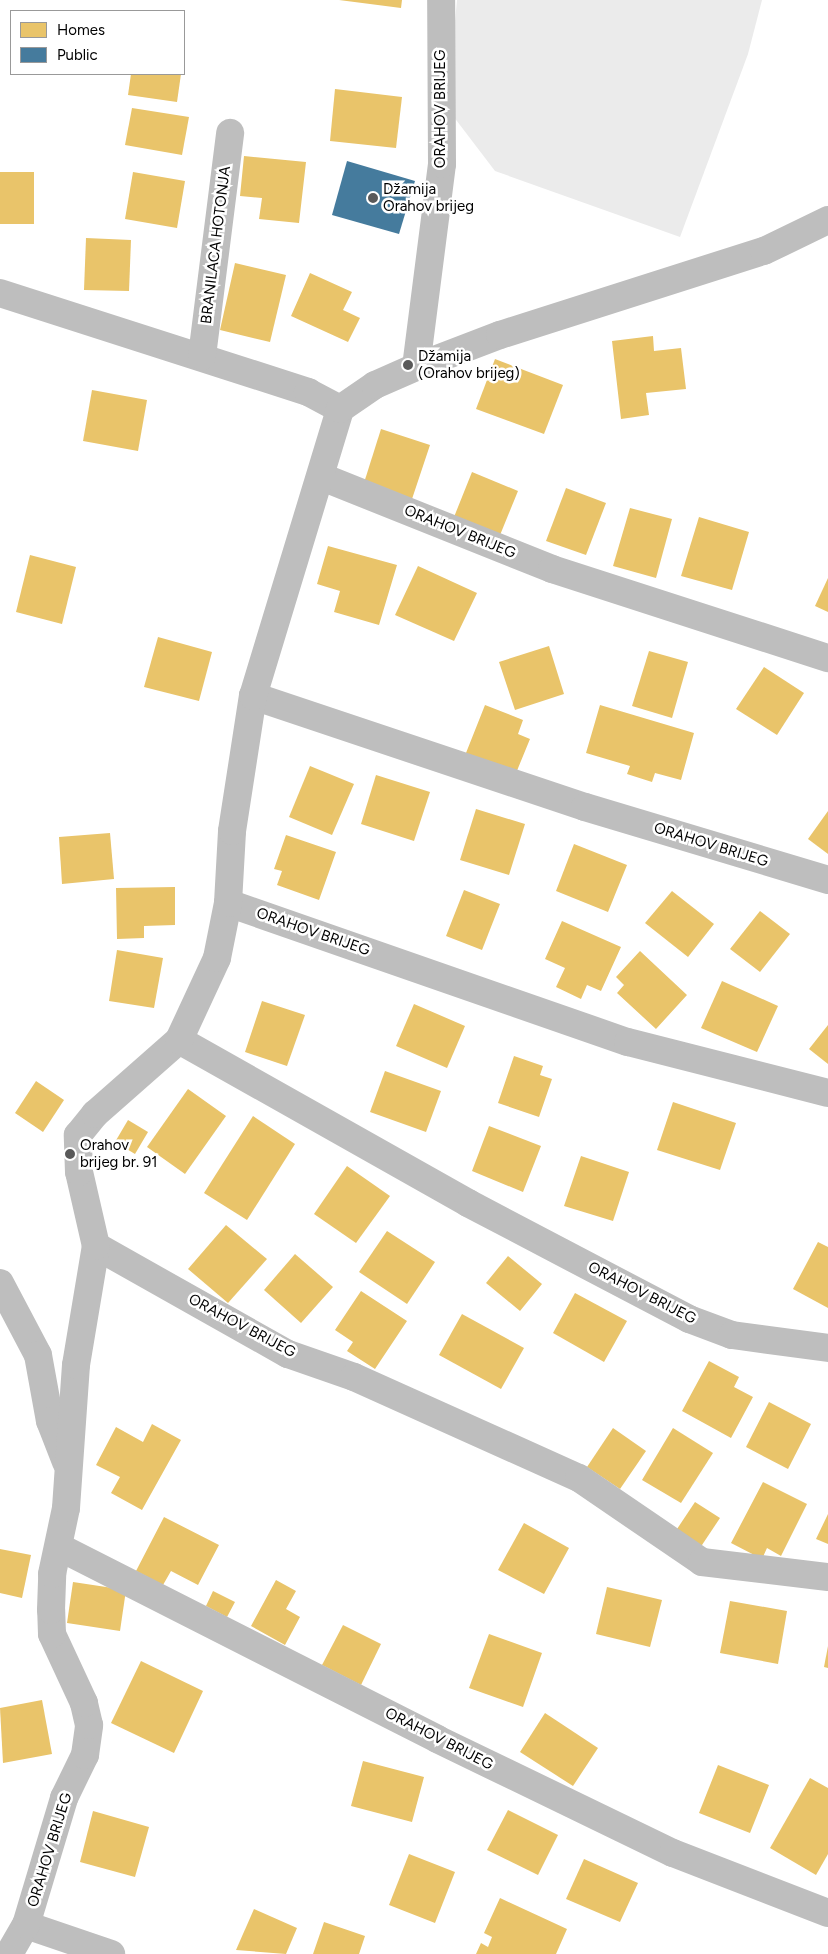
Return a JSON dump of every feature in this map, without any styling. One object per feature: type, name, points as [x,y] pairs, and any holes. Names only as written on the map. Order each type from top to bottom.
[{"type":"street","name":"ORAHOV BRIJEG","points":[[416,367],[442,164],[441,0]]},
{"type":"street","name":"BRANILACA HOTONJA","points":[[202,356],[230,133]]},
{"type":"street","points":[[0,293],[202,356],[308,392],[340,409],[375,385],[416,367],[500,335],[747,257],[828,220]]},
{"type":"street","name":"ORAHOV BRIJEG","points":[[9,1954],[26,1925],[54,1825],[84,1755],[89,1725],[84,1703],[52,1634],[52,1574],[59,1547],[70,1470],[76,1365],[96,1246],[79,1172],[78,1135],[95,1114],[179,1040],[217,958],[228,903],[232,831],[253,696],[322,477],[340,409]]},
{"type":"street","name":"ORAHOV BRIJEG","points":[[322,477],[552,569],[828,658]]},
{"type":"street","name":"ORAHOV BRIJEG","points":[[253,696],[585,807],[828,880]]},
{"type":"street","name":"ORAHOV BRIJEG","points":[[228,903],[628,1042],[828,1094]]},
{"type":"street","name":"ORAHOV BRIJEG","points":[[179,1040],[468,1203],[689,1318],[732,1335],[828,1348]]},
{"type":"street","name":"ORAHOV BRIJEG","points":[[96,1246],[288,1354],[354,1377],[579,1478],[702,1562],[828,1577]]},
{"type":"street","points":[[0,1283],[38,1355],[50,1421],[70,1470]]},
{"type":"street","name":"ORAHOV BRIJEG","points":[[59,1547],[437,1739],[674,1853],[828,1913]]},
{"type":"street","name":"ORAHOV BRIJEG","points":[[26,1925],[111,1954]]},
{"type":"shaded area","points":[[457,0],[762,0],[748,54],[680,237],[495,171],[447,108]]},
{"type":"building: Homes","points":[[339,0],[402,0],[401,8]]},
{"type":"building: Homes","points":[[131,75],[181,75],[177,102],[128,95]]},
{"type":"building: Homes","points":[[335,89],[402,97],[396,148],[330,141]]},
{"type":"building: Homes","points":[[132,108],[189,117],[182,155],[125,145]]},
{"type":"building: Homes","points":[[244,156],[306,162],[299,223],[259,219],[262,198],[240,196]]},
{"type":"building: Homes","points":[[0,172],[34,172],[34,224],[0,224]]},
{"type":"building: Homes","points":[[133,172],[185,181],[177,228],[125,219]]},
{"type":"building: Homes","points":[[86,238],[131,240],[129,291],[84,290]]},
{"type":"building: Homes","points":[[235,263],[286,275],[270,342],[220,330]]},
{"type":"building: Homes","points":[[310,273],[352,292],[343,310],[360,318],[348,342],[291,316]]},
{"type":"building: Homes","points":[[653,336],[654,351],[681,348],[686,389],[646,393],[649,415],[621,419],[612,341]]},
{"type":"building: Homes","points":[[495,359],[563,385],[544,434],[476,409]]},
{"type":"building: Homes","points":[[92,390],[147,400],[138,451],[83,441]]},
{"type":"building: Homes","points":[[381,429],[430,445],[411,502],[363,486]]},
{"type":"building: Homes","points":[[472,472],[518,491],[498,540],[452,522]]},
{"type":"building: Homes","points":[[566,488],[606,503],[586,555],[546,541]]},
{"type":"building: Homes","points":[[630,508],[672,519],[656,578],[613,566]]},
{"type":"building: Homes","points":[[699,517],[749,532],[732,590],[681,576]]},
{"type":"building: Homes","points":[[328,546],[397,565],[379,625],[334,612],[340,591],[317,584]]},
{"type":"building: Homes","points":[[30,555],[76,567],[62,624],[16,612]]},
{"type":"building: Homes","points":[[418,566],[477,593],[454,641],[395,615]]},
{"type":"building: Homes","points":[[828,578],[828,612],[815,606]]},
{"type":"building: Homes","points":[[158,637],[212,652],[199,701],[144,687]]},
{"type":"building: Homes","points":[[549,646],[564,694],[515,710],[499,662]]},
{"type":"building: Homes","points":[[649,651],[688,662],[672,718],[632,706]]},
{"type":"building: Homes","points":[[764,667],[804,693],[777,735],[736,709]]},
{"type":"building: Homes","points":[[485,705],[523,720],[518,734],[530,739],[514,778],[464,758]]},
{"type":"building: Homes","points":[[600,705],[694,733],[681,780],[655,773],[652,782],[627,774],[630,766],[586,753]]},
{"type":"building: Homes","points":[[310,766],[354,784],[332,835],[289,817]]},
{"type":"building: Homes","points":[[376,775],[430,792],[414,841],[361,824]]},
{"type":"building: Homes","points":[[476,809],[525,824],[509,875],[460,860]]},
{"type":"building: Homes","points":[[828,811],[828,854],[808,839]]},
{"type":"building: Homes","points":[[110,833],[114,879],[62,884],[59,837]]},
{"type":"building: Homes","points":[[286,835],[336,852],[319,900],[277,885],[282,871],[274,869]]},
{"type":"building: Homes","points":[[574,844],[627,865],[608,912],[556,891]]},
{"type":"building: Homes","points":[[175,887],[175,925],[144,926],[144,938],[117,939],[116,888]]},
{"type":"building: Homes","points":[[464,890],[500,904],[482,950],[446,936]]},
{"type":"building: Homes","points":[[672,891],[714,924],[688,957],[645,923]]},
{"type":"building: Homes","points":[[760,911],[790,934],[760,972],[730,949]]},
{"type":"building: Homes","points":[[562,921],[621,947],[601,991],[587,985],[581,999],[556,987],[565,968],[545,959]]},
{"type":"building: Homes","points":[[117,950],[163,958],[154,1008],[109,1001]]},
{"type":"building: Homes","points":[[640,951],[687,995],[656,1029],[617,993],[624,985],[616,977]]},
{"type":"building: Homes","points":[[722,981],[778,1006],[757,1052],[701,1028]]},
{"type":"building: Homes","points":[[262,1001],[305,1015],[287,1066],[245,1052]]},
{"type":"building: Homes","points":[[414,1004],[465,1026],[447,1068],[396,1046]]},
{"type":"building: Homes","points":[[828,1025],[828,1064],[809,1049]]},
{"type":"building: Homes","points":[[514,1056],[543,1066],[540,1075],[552,1079],[539,1117],[498,1103]]},
{"type":"building: Homes","points":[[385,1071],[441,1091],[426,1132],[370,1112]]},
{"type":"building: Homes","points":[[36,1081],[64,1100],[43,1132],[15,1113]]},
{"type":"building: Homes","points":[[188,1089],[226,1116],[185,1174],[147,1147]]},
{"type":"building: Homes","points":[[673,1102],[736,1123],[720,1170],[657,1150]]},
{"type":"building: Homes","points":[[253,1116],[295,1144],[247,1220],[204,1193]]},
{"type":"building: Homes","points":[[128,1120],[148,1132],[135,1154],[115,1142]]},
{"type":"building: Homes","points":[[489,1126],[541,1146],[523,1192],[472,1171]]},
{"type":"building: Homes","points":[[581,1156],[629,1172],[613,1221],[564,1206]]},
{"type":"building: Homes","points":[[347,1166],[390,1196],[356,1243],[314,1214]]},
{"type":"building: Homes","points":[[226,1225],[267,1259],[228,1303],[188,1269]]},
{"type":"building: Homes","points":[[387,1231],[435,1262],[407,1304],[359,1272]]},
{"type":"building: Homes","points":[[818,1242],[828,1247],[828,1308],[793,1289]]},
{"type":"building: Homes","points":[[295,1254],[333,1287],[301,1323],[264,1290]]},
{"type":"building: Homes","points":[[508,1256],[542,1284],[520,1311],[486,1283]]},
{"type":"building: Homes","points":[[361,1291],[407,1321],[375,1369],[347,1351],[353,1342],[335,1330]]},
{"type":"building: Homes","points":[[575,1293],[627,1321],[604,1362],[553,1333]]},
{"type":"building: Homes","points":[[462,1314],[524,1348],[501,1389],[439,1355]]},
{"type":"building: Homes","points":[[709,1361],[739,1377],[734,1387],[753,1397],[731,1438],[682,1411]]},
{"type":"building: Homes","points":[[769,1402],[811,1424],[788,1469],[746,1447]]},
{"type":"building: Homes","points":[[152,1424],[181,1440],[142,1510],[111,1493],[120,1477],[96,1465],[116,1427],[143,1442]]},
{"type":"building: Homes","points":[[613,1428],[646,1451],[620,1489],[587,1467]]},
{"type":"building: Homes","points":[[673,1428],[713,1453],[681,1503],[642,1480]]},
{"type":"building: Homes","points":[[763,1482],[807,1504],[781,1556],[767,1548],[762,1559],[731,1543]]},
{"type":"building: Homes","points":[[695,1502],[720,1518],[700,1548],[675,1532]]},
{"type":"building: Homes","points":[[828,1514],[828,1544],[816,1539]]},
{"type":"building: Homes","points":[[164,1517],[219,1545],[198,1585],[171,1571],[163,1585],[136,1571]]},
{"type":"building: Homes","points":[[524,1523],[569,1548],[544,1594],[498,1570]]},
{"type":"building: Homes","points":[[0,1549],[31,1555],[22,1598],[0,1593]]},
{"type":"building: Homes","points":[[276,1580],[296,1591],[286,1609],[300,1617],[285,1645],[251,1626]]},
{"type":"building: Homes","points":[[73,1582],[126,1590],[120,1631],[67,1623]]},
{"type":"building: Homes","points":[[607,1587],[662,1600],[650,1647],[596,1634]]},
{"type":"building: Homes","points":[[213,1591],[235,1602],[227,1617],[206,1606]]},
{"type":"building: Homes","points":[[730,1601],[787,1611],[778,1664],[720,1653]]},
{"type":"building: Homes","points":[[343,1625],[381,1644],[361,1685],[322,1665]]},
{"type":"building: Homes","points":[[489,1634],[542,1653],[523,1707],[469,1688]]},
{"type":"building: Homes","points":[[828,1646],[828,1668],[824,1667]]},
{"type":"building: Homes","points":[[141,1661],[203,1691],[174,1753],[111,1723]]},
{"type":"building: Homes","points":[[42,1700],[52,1754],[3,1763],[0,1708]]},
{"type":"building: Homes","points":[[545,1713],[598,1748],[573,1786],[520,1752]]},
{"type":"building: Homes","points":[[363,1761],[424,1777],[412,1822],[351,1806]]},
{"type":"building: Homes","points":[[718,1765],[769,1785],[750,1833],[699,1813]]},
{"type":"building: Homes","points":[[810,1778],[828,1788],[828,1854],[816,1875],[770,1848]]},
{"type":"building: Homes","points":[[508,1810],[558,1835],[538,1875],[487,1850]]},
{"type":"building: Homes","points":[[93,1811],[149,1827],[135,1877],[80,1862]]},
{"type":"building: Homes","points":[[409,1854],[455,1872],[435,1923],[389,1905]]},
{"type":"building: Homes","points":[[584,1859],[638,1883],[620,1922],[566,1899]]},
{"type":"building: Homes","points":[[500,1898],[567,1929],[556,1954],[476,1954],[481,1943],[488,1947],[492,1937],[484,1933]]},
{"type":"building: Homes","points":[[254,1909],[297,1928],[286,1954],[236,1950]]},
{"type":"building: Homes","points":[[324,1922],[365,1936],[359,1954],[313,1954]]},
{"type":"building: Public","name":"Džamija Orahov brijeg","points":[[347,161],[415,181],[399,234],[332,215]]},
{"type":"place","name":"Džamija Orahov brijeg","points":[[373,198]]},
{"type":"place","name":"Džamija (Orahov brijeg)","points":[[408,365]]},
{"type":"place","name":"Orahov brijeg br. 91","points":[[70,1154]]}]
